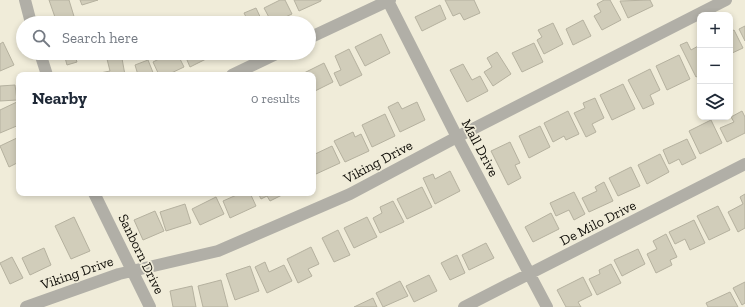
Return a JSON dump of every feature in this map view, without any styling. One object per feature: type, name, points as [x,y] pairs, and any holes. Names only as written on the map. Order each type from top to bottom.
[{"type":"street","points":[[25,0],[29,16]]},
{"type":"street","points":[[316,35],[389,0]]},
{"type":"street","name":"Mall Drive","points":[[389,0],[457,137],[547,307]]},
{"type":"street","name":"Viking Drive","points":[[26,307],[131,270],[218,250],[350,194],[457,137],[726,0]]},
{"type":"street","points":[[42,60],[46,72]]},
{"type":"street","points":[[238,72],[263,60]]},
{"type":"street","name":"De Milo Drive","points":[[464,307],[531,275],[745,164]]},
{"type":"street","name":"Sanborn Drive","points":[[95,196],[150,307]]},
{"type":"building","points":[[49,0],[69,0],[74,16],[55,16]]},
{"type":"building","points":[[80,0],[98,0],[82,5]]},
{"type":"building","points":[[280,0],[285,0],[292,14],[288,16],[268,16],[264,8]]},
{"type":"building","points":[[294,0],[321,0],[321,1],[299,11]]},
{"type":"building","points":[[445,0],[474,0],[480,13],[464,20],[460,13],[453,16]]},
{"type":"building","points":[[604,0],[610,0],[621,20],[602,30],[594,16],[601,12],[597,4]]},
{"type":"building","points":[[650,0],[653,6],[628,18],[620,1]]},
{"type":"building","points":[[440,5],[446,19],[422,31],[415,17]]},
{"type":"building","points":[[256,8],[260,16],[246,16],[244,13]]},
{"type":"building","points":[[583,20],[591,36],[573,45],[566,29]]},
{"type":"building","points":[[553,23],[563,44],[544,54],[537,40],[542,37],[538,30]]},
{"type":"building","points":[[745,26],[745,41],[739,29]]},
{"type":"building","points":[[733,30],[743,48],[733,53],[733,48]]},
{"type":"building","points":[[381,34],[390,53],[365,66],[355,47]]},
{"type":"building","points":[[3,42],[14,65],[0,71],[0,44]]},
{"type":"building","points":[[687,42],[691,50],[697,47],[697,76],[696,77],[680,45]]},
{"type":"building","points":[[534,43],[543,62],[522,72],[512,53]]},
{"type":"building","points":[[349,49],[362,75],[340,86],[334,73],[341,70],[335,56]]},
{"type":"building","points":[[497,52],[511,74],[493,86],[484,72],[492,67],[487,58]]},
{"type":"building","points":[[679,55],[690,79],[667,90],[656,66]]},
{"type":"building","points":[[66,60],[76,60],[77,62],[67,65]]},
{"type":"building","points":[[107,60],[122,60],[124,72],[105,72],[110,71]]},
{"type":"building","points":[[148,60],[153,72],[137,72],[135,65]]},
{"type":"building","points":[[157,60],[180,60],[184,67],[173,72],[158,72],[153,62]]},
{"type":"building","points":[[187,60],[204,60],[190,67]]},
{"type":"building","points":[[324,63],[333,82],[316,90],[316,72],[306,72]]},
{"type":"building","points":[[463,64],[472,80],[480,76],[488,91],[467,102],[450,70]]},
{"type":"building","points":[[650,69],[660,90],[650,95],[654,104],[643,109],[628,80]]},
{"type":"building","points":[[623,84],[635,109],[612,120],[600,95]]},
{"type":"building","points":[[15,85],[16,100],[0,101],[0,86]]},
{"type":"building","points":[[595,98],[604,118],[592,124],[596,132],[586,137],[574,113],[585,108],[583,103]]},
{"type":"building","points":[[16,102],[16,126],[0,133],[0,110]]},
{"type":"building","points":[[398,102],[402,109],[417,102],[425,120],[400,132],[388,107]]},
{"type":"building","points":[[568,111],[579,134],[566,140],[564,136],[553,142],[544,123]]},
{"type":"building","points":[[742,111],[745,117],[745,133],[727,142],[720,128],[734,122],[733,116]]},
{"type":"building","points":[[385,114],[395,136],[372,147],[362,125]]},
{"type":"building","points":[[711,120],[722,143],[700,154],[689,131]]},
{"type":"building","points":[[540,126],[550,147],[529,158],[519,136]]},
{"type":"building","points":[[353,132],[355,137],[361,134],[369,151],[345,162],[334,141]]},
{"type":"building","points":[[16,138],[16,164],[9,167],[0,146]]},
{"type":"building","points":[[687,139],[696,158],[682,165],[679,159],[669,164],[663,150]]},
{"type":"building","points":[[510,142],[520,163],[515,165],[521,178],[508,185],[491,151]]},
{"type":"building","points":[[332,146],[340,163],[316,174],[316,154]]},
{"type":"building","points":[[660,154],[669,172],[647,184],[638,165]]},
{"type":"building","points":[[631,167],[640,186],[618,196],[609,178]]},
{"type":"building","points":[[450,171],[460,191],[435,204],[423,178],[433,174],[435,179]]},
{"type":"building","points":[[604,182],[613,201],[589,212],[582,198],[597,191],[595,187]]},
{"type":"building","points":[[422,187],[432,207],[407,219],[397,199]]},
{"type":"building","points":[[574,192],[585,214],[574,220],[569,210],[556,216],[550,203]]},
{"type":"building","points":[[745,194],[745,228],[738,232],[728,212],[743,204],[740,197]]},
{"type":"building","points":[[234,196],[251,196],[256,206],[230,218],[223,201]]},
{"type":"building","points":[[260,196],[267,196],[261,199]]},
{"type":"building","points":[[267,196],[280,196],[270,201]]},
{"type":"building","points":[[216,197],[224,214],[200,225],[192,209]]},
{"type":"building","points":[[393,201],[404,222],[380,233],[373,218],[382,213],[380,207]]},
{"type":"building","points":[[185,204],[191,223],[166,231],[160,212]]},
{"type":"building","points":[[718,206],[730,230],[709,240],[697,216]]},
{"type":"building","points":[[155,211],[164,231],[143,240],[134,220]]},
{"type":"building","points":[[551,213],[559,229],[533,242],[525,227]]},
{"type":"building","points":[[74,217],[90,251],[71,259],[55,226]]},
{"type":"building","points":[[367,217],[377,237],[354,248],[344,228]]},
{"type":"building","points":[[694,220],[705,243],[690,250],[685,239],[675,244],[669,232]]},
{"type":"building","points":[[338,230],[350,255],[334,262],[322,238]]},
{"type":"building","points":[[666,234],[677,257],[670,260],[672,265],[656,273],[647,254],[657,249],[653,241]]},
{"type":"building","points":[[486,243],[494,258],[469,270],[462,255]]},
{"type":"building","points":[[311,247],[319,264],[308,269],[312,276],[298,283],[287,259]]},
{"type":"building","points":[[44,248],[51,265],[30,275],[22,258]]},
{"type":"building","points":[[638,249],[645,264],[622,276],[614,260]]},
{"type":"building","points":[[457,255],[465,273],[450,280],[441,263]]},
{"type":"building","points":[[12,257],[23,278],[10,284],[0,263]]},
{"type":"building","points":[[265,262],[269,272],[284,265],[292,281],[267,293],[255,267]]},
{"type":"building","points":[[611,264],[621,283],[597,295],[589,279],[600,274],[599,270]]},
{"type":"building","points":[[250,266],[259,291],[235,300],[226,274]]},
{"type":"building","points":[[429,275],[437,291],[414,302],[406,286]]},
{"type":"building","points":[[583,277],[592,295],[578,302],[581,307],[566,307],[557,290]]},
{"type":"building","points":[[221,280],[228,307],[203,307],[198,286]]},
{"type":"building","points":[[400,281],[408,296],[383,307],[376,293]]},
{"type":"building","points":[[745,282],[745,303],[742,305],[733,288]]},
{"type":"building","points":[[192,286],[196,307],[173,307],[170,291]]},
{"type":"building","points":[[730,292],[738,307],[708,307],[706,303]]},
{"type":"building","points":[[373,298],[377,307],[354,307]]}]
